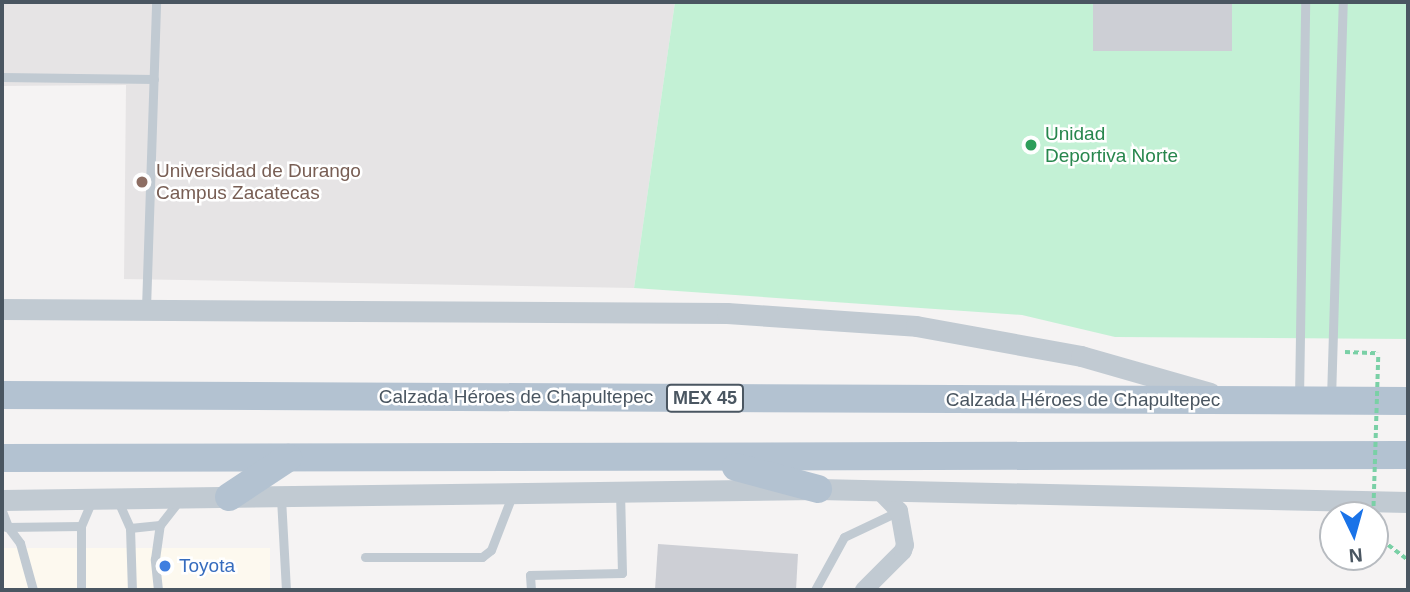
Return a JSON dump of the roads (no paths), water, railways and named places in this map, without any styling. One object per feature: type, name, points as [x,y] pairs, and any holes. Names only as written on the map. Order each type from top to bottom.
[{"type":"main road","name":"Calzada Héroes de Chapultepec","points":[[2,395],[1408,401]]},
{"type":"main road","points":[[2,458],[1408,455]]},
{"type":"main road","points":[[696,456],[818,489]]},
{"type":"main road","points":[[229,497],[288,458]]},
{"type":"street","points":[[2,309],[727,313],[916,326],[1081,356],[1235,401]]},
{"type":"street","points":[[2,500],[117,501],[514,492],[818,489],[1408,502]]},
{"type":"street","points":[[864,590],[903,551],[905,545],[899,511],[879,490]]},
{"type":"lane","points":[[146,309],[156,2]]},
{"type":"lane","points":[[1299,401],[1305,2]]},
{"type":"lane","points":[[1331,401],[1343,2]]},
{"type":"lane","points":[[2,77],[154,79]]},
{"type":"lane","points":[[531,590],[530,575],[622,573],[620,491]]},
{"type":"lane","points":[[365,557],[482,557],[491,550],[514,492]]},
{"type":"lane","points":[[281,496],[286,590]]},
{"type":"lane","points":[[158,590],[155,559],[160,526],[180,499]]},
{"type":"lane","points":[[82,590],[81,526],[92,500]]},
{"type":"lane","points":[[117,501],[130,528],[132,590]]},
{"type":"lane","points":[[2,511],[5,527],[20,543],[33,590]]},
{"type":"lane","points":[[815,590],[844,537],[899,511]]},
{"type":"lane","points":[[5,527],[81,526]]},
{"type":"lane","points":[[130,528],[160,526]]},
{"type":"place","name":"Unidad Deportiva Norte","points":[[1031,145]]},
{"type":"place","name":"Universidad de Durango Campus Zacatecas","points":[[142,182]]},
{"type":"place","name":"Toyota","points":[[165,566]]}]
